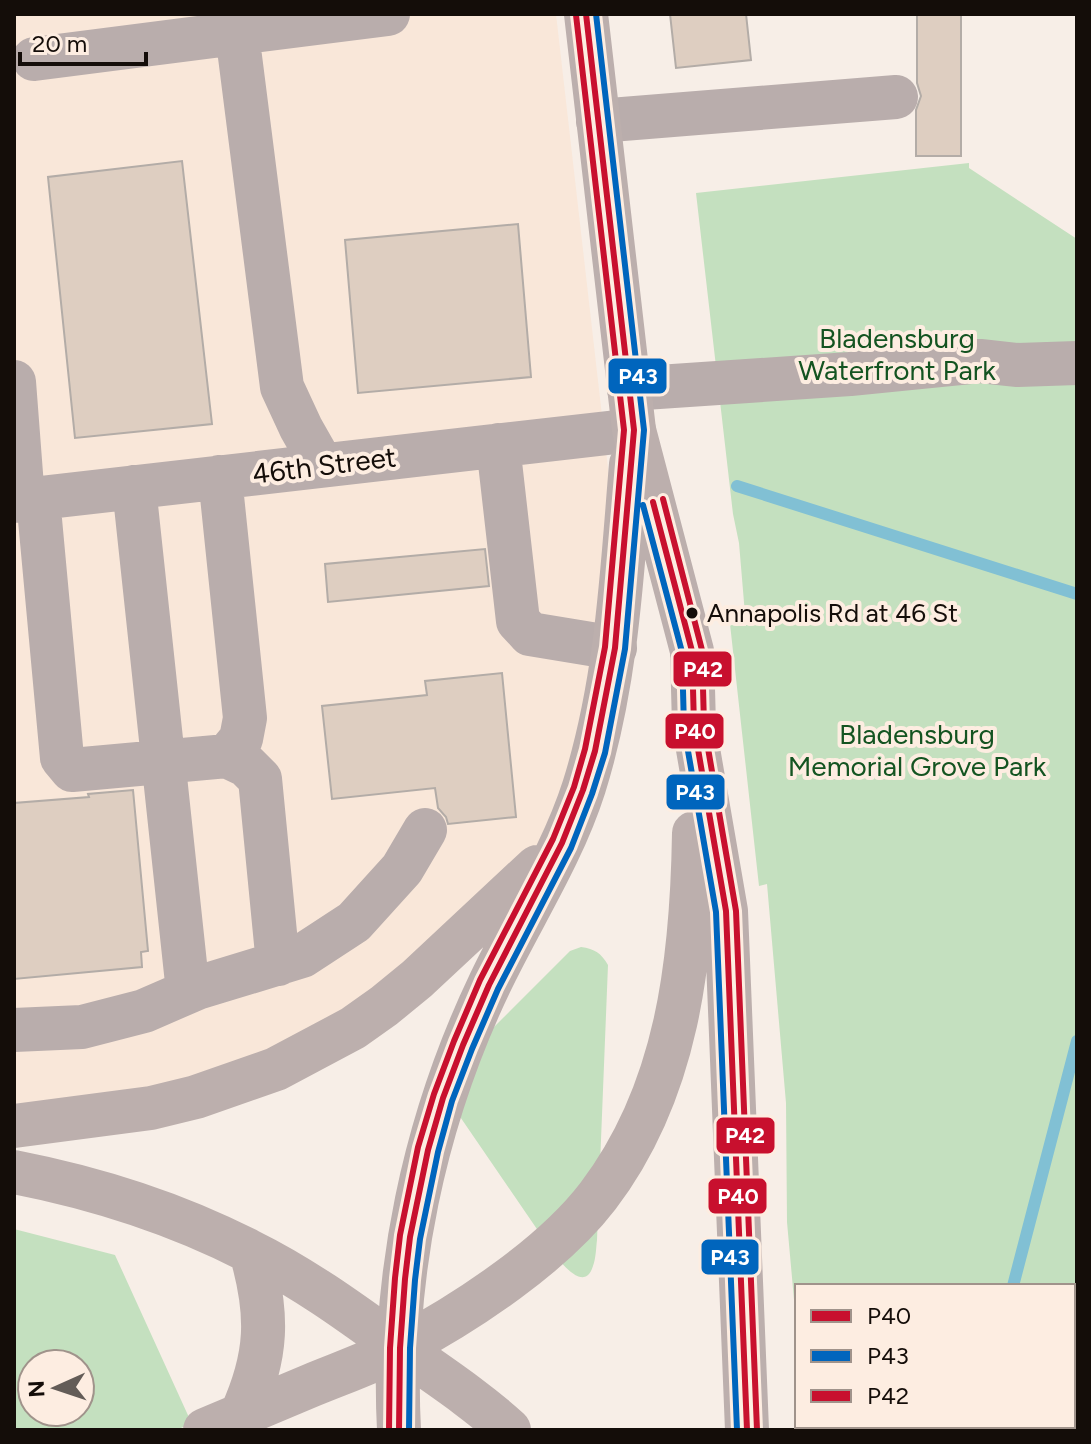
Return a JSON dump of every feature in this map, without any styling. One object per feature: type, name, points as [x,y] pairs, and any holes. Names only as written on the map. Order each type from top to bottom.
[{"type":"main road","points":[[223,1422],[400,1348],[497,1288],[533,1261],[597,1198],[626,1155],[662,1074],[674,1035],[687,960],[694,859],[692,651],[632,410],[586,14]]},
{"type":"main road","points":[[399,1430],[400,1348],[410,1237],[428,1150],[443,1098],[489,985],[562,843],[595,751],[615,648],[632,410]]},
{"type":"main road","points":[[694,726],[727,924],[747,1430]]},
{"type":"main road","points":[[14,1126],[109,1115],[181,1101],[235,1085],[312,1051],[353,1028],[417,979],[562,843]]},
{"type":"main road","points":[[14,1172],[143,1206],[202,1228],[251,1252],[354,1315],[451,1383],[509,1430]]},
{"type":"main road","points":[[223,1422],[252,1391],[263,1347],[263,1303],[251,1252]]},
{"type":"street","points":[[34,59],[388,14]]},
{"type":"street","points":[[237,33],[282,387],[322,465]]},
{"type":"street","points":[[598,121],[896,97]]},
{"type":"street","name":"46th Street","points":[[25,500],[498,445],[632,410],[850,374],[980,361],[1018,365],[1077,363]]},
{"type":"street","points":[[14,382],[25,500],[62,758],[72,770],[227,756],[246,765],[260,779],[278,964]]},
{"type":"street","points":[[498,445],[518,621],[530,634],[615,648]]},
{"type":"street","points":[[220,477],[245,718],[241,739],[227,756]]},
{"type":"street","points":[[134,487],[188,992]]},
{"type":"street","points":[[14,1030],[82,1027],[144,1011],[188,992],[302,956],[354,922],[402,869],[425,830]]},
{"type":"shaded area","points":[[14,14],[556,14],[619,564],[562,843],[312,1051],[14,1126]]},
{"type":"green space","points":[[969,163],[969,168],[1077,239],[1077,1430],[815,1430],[1075,1428],[1075,1284],[795,1284],[795,1311],[787,1222],[786,1103],[767,884],[759,886],[730,624],[746,626],[739,543],[733,514],[696,193]]},
{"type":"green space","points":[[581,947],[597,952],[608,965],[597,1240],[593,1266],[585,1277],[574,1274],[554,1254],[452,1105],[455,1066],[570,951]]},
{"type":"green space","points":[[14,1229],[115,1255],[192,1424],[175,1430],[14,1430]]},
{"type":"building","points":[[670,14],[746,14],[751,60],[676,68]]},
{"type":"building","points":[[917,14],[961,14],[961,156],[916,156],[916,110],[921,96],[917,83]]},
{"type":"building","points":[[182,161],[212,424],[75,438],[48,177]]},
{"type":"building","points":[[518,224],[531,377],[358,393],[345,240]]},
{"type":"building","points":[[485,549],[489,586],[328,602],[325,564]]},
{"type":"building","points":[[502,673],[516,817],[448,824],[438,808],[435,788],[332,799],[322,706],[427,695],[425,681]]},
{"type":"building","points":[[133,790],[148,951],[141,952],[142,967],[14,979],[14,803]]},
{"type":"waterway","points":[[737,486],[1077,594]]},
{"type":"waterway","points":[[1014,1284],[1077,1041]]},
{"type":"transit line","name":"P40","points":[[399,1430],[405,1279],[410,1237],[428,1150],[463,1045],[489,985],[562,843],[583,790],[595,751],[615,648],[634,430],[586,14]]},
{"type":"transit line","name":"P43","points":[[409,1430],[410,1348],[420,1239],[452,1101],[498,989],[571,848],[592,794],[605,753],[625,649],[644,430],[596,14]]},
{"type":"transit line","name":"P42","points":[[389,1430],[395,1278],[400,1235],[418,1147],[434,1094],[480,980],[553,839],[574,787],[585,749],[605,647],[624,430],[576,15]]},
{"type":"transit line","name":"P42","points":[[663,499],[702,650],[704,725],[736,911],[757,1430]]},
{"type":"transit line","name":"P40","points":[[653,502],[692,651],[694,726],[726,911],[747,1430]]},
{"type":"transit line","name":"P43","points":[[643,505],[682,652],[684,728],[716,912],[737,1430]]},
{"type":"place","name":"Annapolis Rd at 46 St","points":[[692,613]]},
{"type":"park label","name":"Bladensburg Waterfront Park","points":[[897,354]]},
{"type":"park label","name":"Bladensburg Memorial Grove Park","points":[[917,750]]}]
